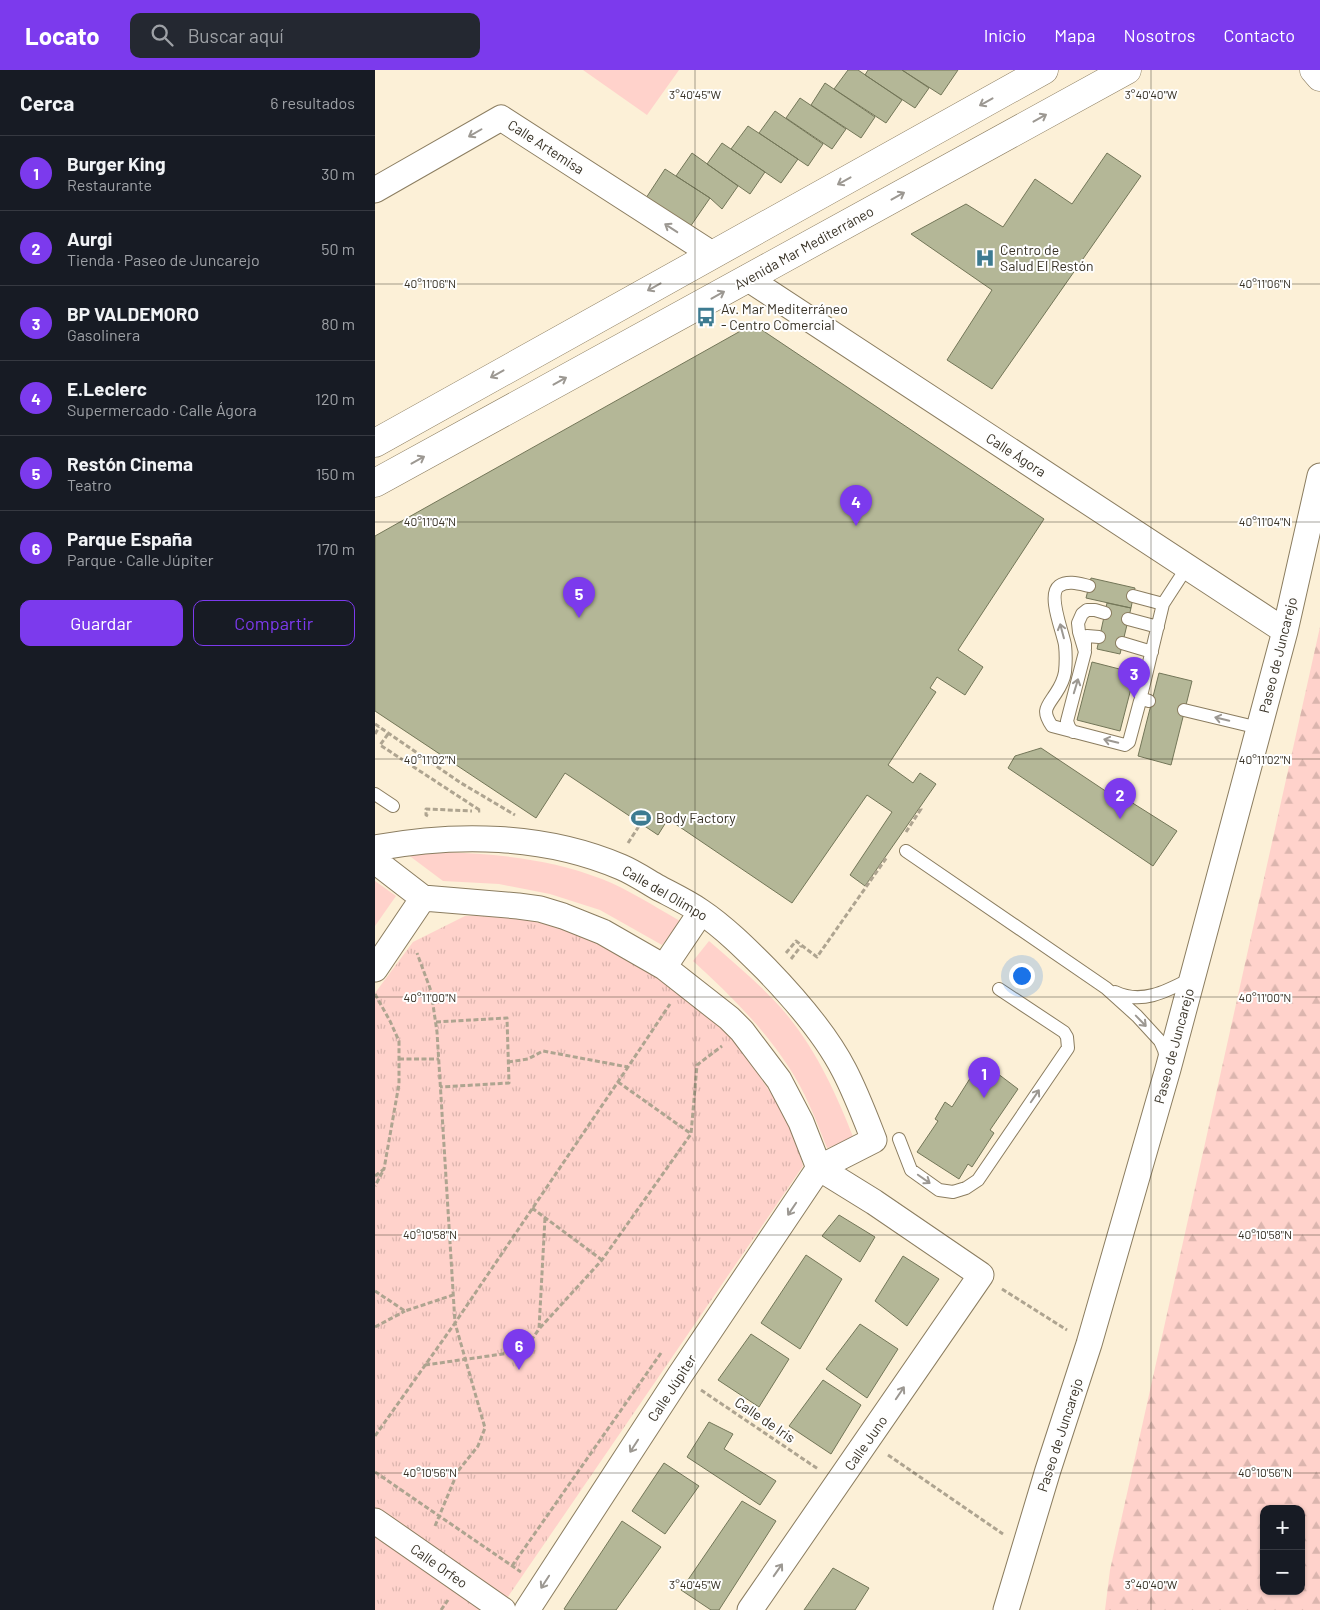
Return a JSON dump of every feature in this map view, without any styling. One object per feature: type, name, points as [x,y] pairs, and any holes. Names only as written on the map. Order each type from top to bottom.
[{"type":"street","points":[[375,442],[1044,70]]},
{"type":"street","name":"Avenida Mar Mediterráneo","points":[[375,483],[1127,70]]},
{"type":"street","points":[[1314,70],[1320,76]]},
{"type":"street","name":"Calle Artemisa","points":[[375,190],[501,118],[712,254]]},
{"type":"street","name":"Calle Ágora","points":[[747,278],[1285,631]]},
{"type":"street","name":"Paseo de Juncarejo","points":[[1006,1610],[1047,1470],[1089,1344],[1168,1069],[1285,631],[1320,476]]},
{"type":"street","name":"Calle del Olimpo","points":[[375,848],[445,839],[525,842],[566,849],[622,867],[701,912],[756,959],[778,981],[813,1022],[844,1070],[874,1140],[819,1168]]},
{"type":"street","points":[[375,861],[423,898],[540,909],[603,932],[664,967],[729,1018],[742,1031],[779,1080],[801,1122],[819,1168],[981,1275]]},
{"type":"street","points":[[375,969],[423,898]]},
{"type":"street","points":[[664,967],[701,912]]},
{"type":"street","name":"Calle Júpiter","points":[[527,1610],[680,1375],[819,1168]]},
{"type":"street","name":"Calle Juno","points":[[750,1610],[981,1275]]},
{"type":"street","name":"Calle Orfeo","points":[[375,1521],[503,1610]]},
{"type":"lane","points":[[1089,586],[1070,583],[1064,584],[1056,590],[1055,598],[1067,657],[1065,674],[1045,711],[1047,719],[1052,726],[1125,745],[1129,742],[1140,701],[1147,700],[1141,696],[1163,604],[1187,567]]},
{"type":"lane","points":[[1133,596],[1163,604]]},
{"type":"lane","points":[[1085,652],[1078,623],[1082,614],[1087,610],[1105,613]]},
{"type":"lane","points":[[1128,619],[1158,627]]},
{"type":"lane","points":[[1073,732],[1067,721],[1084,660],[1085,640],[1087,636],[1099,637]]},
{"type":"lane","points":[[1122,643],[1152,652]]},
{"type":"lane","points":[[1185,710],[1259,728]]},
{"type":"lane","points":[[375,794],[393,806]]},
{"type":"lane","points":[[906,851],[1106,988],[1160,1042],[1164,1050],[1168,1069]]},
{"type":"lane","points":[[1106,988],[1122,996],[1149,997],[1192,978]]},
{"type":"lane","points":[[899,1139],[911,1170],[939,1190],[953,1192],[966,1188],[978,1180],[1068,1048],[1067,1037],[1064,1032],[999,989]]},
{"type":"path","points":[[375,724],[461,783],[517,816]]},
{"type":"path","points":[[375,734],[379,727]]},
{"type":"path","points":[[388,734],[381,745],[481,811],[426,810],[426,816],[435,816]]},
{"type":"path","points":[[905,833],[921,810],[919,808]]},
{"type":"path","points":[[781,958],[796,941],[817,957],[888,856]]},
{"type":"path","points":[[416,950],[431,991],[436,1022],[455,1323],[485,1428],[478,1446],[458,1471],[435,1526]]},
{"type":"path","points":[[375,1436],[455,1323],[685,982]]},
{"type":"path","points":[[375,994],[399,1042],[399,1084],[384,1169],[375,1186]]},
{"type":"path","points":[[436,1022],[507,1018],[509,1083],[440,1087]]},
{"type":"path","points":[[425,1366],[524,1350],[539,1329],[602,1260],[691,1134],[697,1065],[742,1031]]},
{"type":"path","points":[[508,1062],[528,1059],[543,1051],[628,1067]]},
{"type":"path","points":[[399,1059],[439,1059]]},
{"type":"path","points":[[618,1082],[691,1134]]},
{"type":"path","points":[[375,1176],[384,1169]]},
{"type":"path","points":[[532,1208],[602,1260]]},
{"type":"path","points":[[539,1329],[545,1218]]},
{"type":"path","points":[[981,1275],[1089,1344]]},
{"type":"path","points":[[375,1291],[405,1311]]},
{"type":"path","points":[[375,1327],[405,1311],[453,1295]]},
{"type":"path","points":[[512,1566],[661,1353]]},
{"type":"path","name":"Calle de Iris","points":[[680,1375],[838,1483]]},
{"type":"path","points":[[867,1441],[1024,1548]]},
{"type":"path","points":[[375,1472],[523,1574]]},
{"type":"green space","points":[[583,70],[679,70],[647,115]]},
{"type":"green space","points":[[1320,627],[1320,1610],[1105,1610],[1110,1570]]},
{"type":"green space","points":[[444,852],[524,859],[583,872],[622,888],[680,921],[662,945],[600,910],[550,894],[499,884],[443,881],[407,854]]},
{"type":"green space","points":[[375,881],[396,896],[375,926]]},
{"type":"green space","points":[[498,914],[564,928],[606,945],[644,964],[720,1024],[744,1053],[784,1113],[797,1143],[803,1166],[499,1610],[375,1610],[375,993],[413,942],[465,916]]},
{"type":"green space","points":[[709,941],[765,991],[782,1009],[805,1039],[824,1071],[854,1139],[827,1148],[805,1096],[778,1051],[744,1010],[693,961]]},
{"type":"building","points":[[848,70],[858,70],[902,100],[886,123],[834,89]]},
{"type":"building","points":[[868,70],[902,70],[929,88],[915,108],[865,75]]},
{"type":"building","points":[[902,70],[958,70],[941,95]]},
{"type":"building","points":[[825,83],[875,117],[861,138],[811,105]]},
{"type":"building","points":[[800,98],[846,129],[832,149],[786,118]]},
{"type":"building","points":[[775,111],[823,144],[808,166],[759,133]]},
{"type":"building","points":[[748,126],[798,159],[781,183],[731,149]]},
{"type":"building","points":[[722,143],[765,172],[750,194],[707,164]]},
{"type":"building","points":[[692,153],[738,186],[722,209],[710,198],[676,176]]},
{"type":"building","points":[[1107,153],[1141,176],[992,389],[947,360],[992,290],[911,234],[966,204],[1003,227],[1035,179],[1072,204]]},
{"type":"building","points":[[665,169],[710,198],[690,227],[646,198]]},
{"type":"building","points":[[753,324],[1044,519],[958,650],[983,667],[965,695],[937,677],[930,688],[936,692],[888,765],[913,783],[920,773],[936,784],[865,886],[850,875],[892,812],[867,795],[792,903],[668,819],[658,835],[565,773],[536,818],[375,711],[375,536]]},
{"type":"building","points":[[1091,578],[1135,588],[1131,608],[1086,598]]},
{"type":"building","points":[[1107,603],[1131,608],[1120,654],[1097,649]]},
{"type":"building","points":[[1092,662],[1135,673],[1120,731],[1077,720]]},
{"type":"building","points":[[1159,673],[1192,681],[1171,765],[1138,756]]},
{"type":"building","points":[[1041,748],[1128,806],[1131,802],[1177,831],[1153,866],[1008,768],[1015,756]]},
{"type":"building","points":[[981,1061],[1018,1089],[990,1130],[994,1133],[972,1167],[968,1164],[959,1179],[917,1152],[938,1121],[935,1119],[945,1102],[952,1107]]},
{"type":"building","points":[[839,1215],[875,1237],[860,1262],[822,1236]]},
{"type":"building","points":[[806,1255],[842,1279],[800,1349],[761,1323]]},
{"type":"building","points":[[903,1256],[939,1279],[907,1326],[875,1301]]},
{"type":"building","points":[[860,1324],[898,1349],[867,1398],[826,1369]]},
{"type":"building","points":[[751,1334],[789,1359],[759,1407],[718,1380]]},
{"type":"building","points":[[823,1380],[861,1405],[831,1454],[789,1426]]},
{"type":"building","points":[[709,1422],[733,1434],[724,1449],[776,1481],[760,1505],[687,1457]]},
{"type":"building","points":[[664,1463],[699,1486],[665,1534],[632,1511]]},
{"type":"building","points":[[742,1501],[776,1521],[719,1610],[711,1610],[681,1590]]},
{"type":"building","points":[[622,1521],[661,1547],[616,1610],[564,1609]]},
{"type":"building","points":[[833,1568],[869,1588],[855,1610],[804,1610]]},
{"type":"place","name":"Centro de Salud El Restón","points":[[985,258]]},
{"type":"place","name":"Av. Mar Mediterráneo - Centro Comercial","points":[[706,317]]},
{"type":"place","name":"E.Leclerc","points":[[856,526]]},
{"type":"place","name":"Restón Cinema","points":[[579,618]]},
{"type":"place","name":"BP VALDEMORO","points":[[1134,698]]},
{"type":"place","name":"Body Factory","points":[[641,818]]},
{"type":"place","name":"Aurgi","points":[[1120,819]]},
{"type":"place","name":"Burger King","points":[[984,1098]]},
{"type":"place","name":"Parque España","points":[[519,1370]]}]
